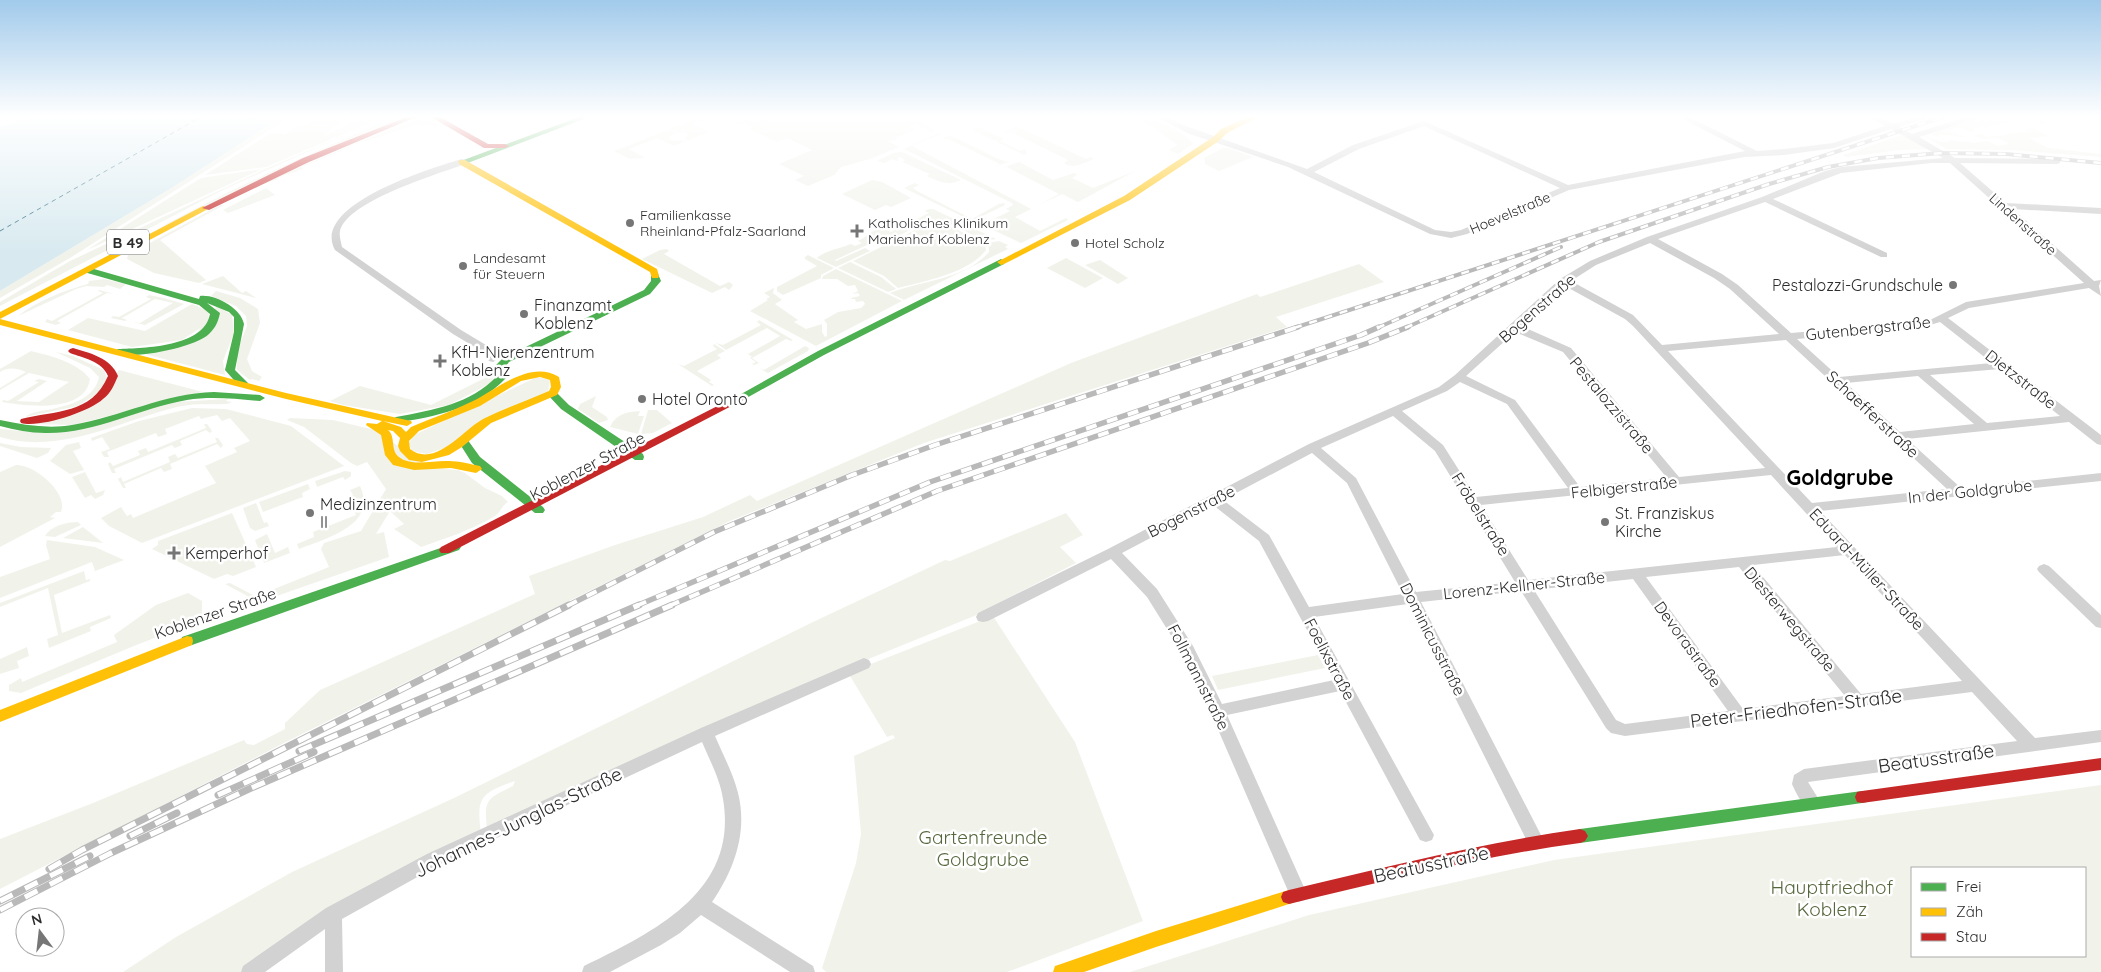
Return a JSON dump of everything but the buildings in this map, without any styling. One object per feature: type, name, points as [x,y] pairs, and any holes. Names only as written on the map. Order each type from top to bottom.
[{"type":"main road","name":"B 49","points":[[0,308],[88,266],[240,184],[293,162]]},
{"type":"main road","name":"B 49","points":[[102,262],[255,183],[301,162]]},
{"type":"main road","points":[[463,162],[654,271],[657,275],[656,281],[647,292],[502,364]]},
{"type":"main road","name":"Koblenzer Straße","points":[[0,716],[163,648],[480,539],[536,507],[614,457],[635,455],[829,349],[1127,198],[1181,162]]},
{"type":"main road","points":[[88,266],[102,262],[144,279],[213,300],[236,311],[241,320],[241,330],[232,349],[230,370],[244,385]]},
{"type":"main road","name":"B 49","points":[[0,316],[46,292],[88,266]]},
{"type":"main road","points":[[88,266],[107,276],[202,303],[215,313],[215,317],[209,326],[196,336],[182,342],[157,349],[118,352]]},
{"type":"main road","points":[[46,292],[107,276]]},
{"type":"main road","points":[[0,322],[308,402],[424,425]]},
{"type":"main road","points":[[0,332],[260,398],[389,425],[397,429],[406,438]]},
{"type":"main road","points":[[0,423],[17,423],[68,412],[93,401],[110,385],[113,377],[110,370],[102,364],[73,351]]},
{"type":"main road","points":[[502,364],[519,379]]},
{"type":"main road","points":[[396,420],[430,414],[471,399],[498,383],[503,375],[502,364]]},
{"type":"main road","points":[[540,374],[553,377],[557,384],[552,394],[538,401],[514,408],[487,421],[454,449],[440,455],[422,458],[409,455],[403,449],[406,438],[411,432],[476,404],[500,392],[519,379],[540,374]]},
{"type":"main road","points":[[0,418],[41,430],[70,429],[100,422],[163,402],[198,395],[215,394],[260,398]]},
{"type":"main road","points":[[552,394],[560,404],[635,455]]},
{"type":"main road","points":[[538,401],[558,411],[614,457]]},
{"type":"main road","points":[[334,414],[349,420],[375,426],[384,431],[388,436],[390,455],[402,464],[414,466],[451,464],[476,469]]},
{"type":"main road","points":[[463,441],[470,454],[536,507]]},
{"type":"main road","points":[[440,455],[462,458],[514,502],[517,513]]},
{"type":"main road","name":"Koblenzer Straße","points":[[445,550],[517,513],[536,507]]},
{"type":"main road","name":"Beatusstraße","points":[[1060,972],[1298,894],[1440,860],[1536,842],[2101,764]]},
{"type":"street","points":[[461,162],[372,197],[347,214],[336,229],[335,239],[338,248],[457,332],[463,340],[480,353],[502,364]]},
{"type":"street","points":[[1281,162],[1308,172],[1327,162]]},
{"type":"street","points":[[1511,162],[1567,188]]},
{"type":"street","name":"Hoevelstraße","points":[[1308,172],[1441,234],[1451,235],[1464,232],[1567,188],[1705,162]]},
{"type":"street","name":"Bogenstraße","points":[[1113,552],[1313,447],[1438,392],[1459,377],[1564,282],[1593,263],[1650,239],[1765,199],[1837,170],[1916,162]]},
{"type":"street","name":"Lindenstraße","points":[[1955,162],[2002,206],[2096,284],[2101,294]]},
{"type":"street","points":[[1765,199],[1884,255]]},
{"type":"street","points":[[2002,206],[2101,211]]},
{"type":"street","name":"Schaefferstraße","points":[[1650,239],[1727,282],[1789,336],[1958,492]]},
{"type":"street","name":"Eduard-Müller-Straße","points":[[1564,282],[1629,317],[1850,550],[2031,745]]},
{"type":"street","name":"Gutenbergstraße","points":[[1660,348],[1920,325],[1941,318],[1966,305],[2096,284]]},
{"type":"street","name":"Dietzstraße","points":[[1941,318],[2101,441]]},
{"type":"street","name":"Pestalozzistraße","points":[[1513,328],[1566,350],[1676,481]]},
{"type":"street","points":[[1837,381],[2003,365]]},
{"type":"street","points":[[1921,373],[1984,427]]},
{"type":"street","points":[[1459,377],[1511,402],[1577,492]]},
{"type":"street","name":"Fröbelstraße","points":[[1396,412],[1435,443],[1611,724],[1616,728]]},
{"type":"street","points":[[1897,436],[2072,418]]},
{"type":"street","name":"Dominicusstraße","points":[[1313,447],[1352,481],[1536,842]]},
{"type":"street","name":"Felbigerstraße","points":[[1473,502],[1775,471]]},
{"type":"street","name":"In der Goldgrube","points":[[1810,508],[2101,477]]},
{"type":"street","name":"Foelixstraße","points":[[1214,500],[1264,538],[1426,835]]},
{"type":"street","name":"Lorenz-Kellner-Straße","points":[[1306,613],[1525,584],[1850,550]]},
{"type":"street","points":[[983,617],[1113,552]]},
{"type":"street","name":"Follmannstraße","points":[[1113,552],[1152,593],[1180,635],[1218,711],[1298,894]]},
{"type":"street","name":"Diesterwegstraße","points":[[1742,561],[1858,701]]},
{"type":"street","points":[[2044,569],[2101,622]]},
{"type":"street","name":"Devorastraße","points":[[1636,573],[1740,716]]},
{"type":"street","name":"Johannes-Junglas-Straße","points":[[250,972],[282,947],[332,914],[492,832],[706,733],[864,664]]},
{"type":"street","points":[[1218,711],[1344,684]]},
{"type":"street","name":"Peter-Friedhofen-Straße","points":[[1616,728],[1625,730],[1976,685]]},
{"type":"street","points":[[591,972],[655,938],[685,919],[701,905],[711,892],[724,866],[733,825],[730,793],[706,733]]},
{"type":"street","name":"Beatusstraße","points":[[1813,803],[1800,784],[1800,780],[1804,776],[2101,736]]},
{"type":"street","points":[[701,905],[806,972]]},
{"type":"street","points":[[332,914],[334,926],[334,972]]},
{"type":"green space","points":[[211,162],[219,162],[70,258],[0,298],[0,291]]},
{"type":"green space","points":[[225,162],[277,162],[266,167],[205,175]]},
{"type":"green space","points":[[285,162],[225,189],[0,306],[0,302],[70,261],[265,169]]},
{"type":"green space","points":[[305,162],[155,230],[221,196],[288,164]]},
{"type":"green space","points":[[312,162],[313,162],[302,167],[303,169],[260,185]]},
{"type":"green space","points":[[783,162],[857,162],[841,167],[834,175],[808,186],[795,180],[804,176],[779,164]]},
{"type":"green space","points":[[903,162],[923,162],[961,180],[948,183],[927,176],[930,174]]},
{"type":"green space","points":[[931,162],[943,162],[1031,209],[1015,217],[1040,231],[1066,218],[1068,220],[1021,243],[980,224],[980,221],[986,218],[990,221],[1010,211],[1006,209],[1013,205]]},
{"type":"green space","points":[[1020,162],[1053,180],[1074,173],[1077,175],[1072,178],[1093,188],[1135,171],[1078,202],[1062,194],[1039,205],[1059,194],[1007,167],[1000,169]]},
{"type":"green space","points":[[1065,162],[1085,162],[1071,166]]},
{"type":"green space","points":[[1205,162],[1240,162],[1219,171]]},
{"type":"green space","points":[[262,169],[87,250],[201,178]]},
{"type":"green space","points":[[872,180],[882,182],[911,198],[891,207],[886,205],[875,210],[842,194]]},
{"type":"green space","points":[[915,183],[919,185],[913,188],[917,191],[972,219],[999,204],[1004,203],[1005,205],[972,221],[904,188]]},
{"type":"green space","points":[[266,188],[275,195],[228,213],[223,210]]},
{"type":"green space","points":[[220,205],[224,205],[160,240],[206,280],[199,283],[154,273],[127,259],[128,255]]},
{"type":"green space","points":[[933,209],[996,239],[979,237],[945,222],[925,221],[892,240],[869,244],[835,260],[865,248],[870,251],[836,267],[817,258],[824,253],[851,244],[855,246],[862,243],[858,241],[877,229],[891,232],[929,213],[925,211]]},
{"type":"green space","points":[[931,222],[943,223],[985,243],[986,250],[969,265],[958,270],[898,288],[884,276],[853,261]]},
{"type":"green space","points":[[999,241],[1008,245],[1005,247],[1008,249],[904,300],[890,293],[956,274],[979,261],[989,252],[988,243]]},
{"type":"green space","points":[[667,249],[669,251],[664,254],[720,286],[729,282],[733,285],[729,290],[725,287],[712,293],[642,259],[660,250]]},
{"type":"green space","points":[[808,255],[834,268],[821,275],[821,278],[783,295],[777,291],[777,287],[817,266],[805,259]]},
{"type":"green space","points":[[1066,258],[1103,278],[1085,288],[1047,268]]},
{"type":"green space","points":[[1100,260],[1128,278],[1118,284],[1085,265]]},
{"type":"green space","points":[[850,262],[881,277],[896,289],[888,292],[838,268]]},
{"type":"green space","points":[[1359,264],[1384,282],[1276,317],[1287,327],[924,443],[730,521],[286,742],[0,889],[0,839],[93,803],[244,740],[247,744],[254,745],[285,729],[285,723],[320,690],[535,594],[529,576],[615,545],[703,517],[750,495],[757,501],[1071,363],[1257,294],[1260,297]]},
{"type":"green space","points":[[836,269],[902,301],[816,346],[750,311],[768,300],[766,299],[770,297],[764,293],[774,288],[773,293],[782,300],[775,304],[798,320],[794,322],[806,329],[822,324],[822,332],[825,337],[827,336],[827,324],[824,320],[838,312],[861,308],[865,304],[863,301],[856,302],[855,299],[851,298],[860,296],[858,293],[852,294],[858,291],[855,285],[848,286],[837,279],[822,279],[823,276]]},
{"type":"green space","points":[[223,276],[242,293],[246,291],[256,298],[202,284]]},
{"type":"green space","points":[[104,279],[126,284],[120,289],[107,285],[104,287],[86,286],[18,316],[34,306],[70,289],[88,284],[89,281]]},
{"type":"green space","points":[[99,290],[114,294],[107,293],[57,321],[61,323],[56,325],[45,322],[47,319],[52,321],[103,293]]},
{"type":"green space","points":[[216,291],[240,298],[258,309],[260,323],[247,359],[252,371],[262,377],[259,381],[250,380],[237,370],[237,351],[247,326],[246,316],[236,306],[211,296]]},
{"type":"green space","points":[[149,295],[184,304],[145,325],[133,322],[140,323],[173,303],[155,299],[122,318],[127,320],[125,321],[111,318],[113,316],[119,317],[151,299],[146,297]]},
{"type":"green space","points":[[192,304],[209,311],[208,323],[182,340],[132,347],[68,330],[88,318],[145,331]]},
{"type":"green space","points":[[217,306],[232,315],[234,333],[223,361],[225,375],[145,354],[190,342]]},
{"type":"green space","points":[[759,320],[793,340],[786,339],[752,358],[759,363],[754,365],[752,364],[756,362],[750,358],[752,357],[748,354],[780,336],[767,328],[726,350],[716,343],[723,345],[761,325],[757,322]]},
{"type":"green space","points":[[714,344],[725,351],[717,355],[721,358],[697,371],[711,380],[709,382],[714,385],[712,386],[678,364],[684,366],[717,349],[713,346]]},
{"type":"green space","points":[[805,346],[809,348],[808,351],[768,373],[759,368],[764,370]]},
{"type":"green space","points":[[31,351],[63,360],[78,368],[90,379],[86,390],[77,398],[66,403],[53,405],[39,406],[2,402],[3,400],[8,401],[39,382],[34,381],[39,379],[47,381],[17,401],[39,402],[69,382],[29,373],[0,390],[0,388],[26,372],[11,369],[0,372],[0,369]]},
{"type":"green space","points":[[56,352],[73,356],[104,370],[107,378],[98,393],[78,406],[25,417],[35,412],[74,403],[87,395],[97,384],[99,377],[90,368]]},
{"type":"green space","points":[[119,370],[203,392],[73,425],[28,424],[91,405]]},
{"type":"green space","points":[[495,373],[491,383],[449,405],[400,414],[343,405],[330,401],[360,386],[431,405]]},
{"type":"green space","points":[[537,377],[550,380],[548,392],[450,446],[427,454],[411,451],[409,443],[414,435]]},
{"type":"green space","points":[[596,396],[592,407],[607,417],[608,420],[599,423],[578,409],[580,404]]},
{"type":"green space","points":[[228,399],[226,401],[232,402],[227,404],[177,407],[90,434],[67,439],[45,442],[22,441],[0,437],[0,429],[43,433],[174,402]]},
{"type":"green space","points":[[192,408],[226,409],[291,426],[344,466],[142,543],[109,526],[101,518],[121,507],[127,516],[131,514],[133,518],[216,483],[205,466],[237,452],[234,448],[250,441],[230,418],[222,421],[217,415],[201,419],[199,416],[165,429],[167,434],[158,437],[156,433],[107,452],[109,457],[104,457],[101,452],[110,449],[102,437],[92,441],[91,438],[139,421]]},
{"type":"green space","points":[[648,410],[657,410],[672,423],[653,433],[641,434]]},
{"type":"green space","points":[[640,411],[638,416],[644,416],[638,434],[610,427],[618,416]]},
{"type":"green space","points":[[290,418],[333,420],[375,430],[430,468],[458,470],[465,473],[485,488],[502,496],[508,502],[497,514],[486,521],[421,547],[394,529],[404,524],[390,511],[376,534],[384,532],[389,557],[268,599],[253,599],[225,584],[230,583],[253,595],[259,595],[329,567],[321,549],[324,543],[361,531],[386,489],[367,462],[357,466],[351,463],[304,427],[287,420]]},
{"type":"green space","points":[[204,424],[207,424],[212,431],[210,433],[206,430],[180,441],[182,445],[175,448],[172,445],[114,469],[116,473],[112,473],[108,464],[110,462],[113,466],[140,455],[138,451],[146,448],[148,452],[206,428]]},
{"type":"green space","points":[[215,438],[218,438],[223,445],[221,448],[217,444],[170,464],[172,469],[164,472],[161,468],[124,484],[126,488],[123,488],[118,479],[121,477],[123,482],[170,462],[168,457],[175,454],[178,458],[217,442]]},
{"type":"green space","points":[[79,442],[81,448],[73,451],[84,470],[70,474],[50,461],[66,445]]},
{"type":"green space","points":[[0,443],[21,447],[51,448],[48,453],[37,458],[0,446]]},
{"type":"green space","points":[[16,465],[32,469],[48,481],[60,496],[61,512],[56,512],[50,517],[55,518],[0,547],[0,472]]},
{"type":"green space","points":[[345,471],[351,472],[351,476],[345,480],[343,477],[317,487],[315,481]]},
{"type":"green space","points":[[85,472],[96,493],[105,490],[103,495],[95,499],[91,495],[85,498],[72,477]]},
{"type":"green space","points":[[308,484],[310,489],[302,493],[303,497],[263,512],[259,502]]},
{"type":"green space","points":[[360,486],[364,499],[362,511],[356,520],[335,535],[299,549],[297,544],[314,537],[313,532],[356,515],[348,497],[353,495],[350,490]]},
{"type":"green space","points":[[256,503],[264,523],[267,522],[269,526],[255,531],[250,528],[243,508]]},
{"type":"green space","points":[[232,513],[256,567],[233,576],[227,574],[214,579],[152,549],[158,545],[158,541]]},
{"type":"green space","points":[[1066,513],[1083,535],[1060,547],[1076,563],[989,608],[989,610],[839,671],[487,830],[486,812],[489,801],[492,797],[513,786],[515,781],[495,789],[483,798],[481,804],[479,811],[481,833],[244,972],[123,972],[176,937],[292,872],[454,798],[815,621],[945,560],[950,561]]},
{"type":"green space","points":[[78,522],[81,525],[55,537],[45,536],[59,525]]},
{"type":"green space","points":[[83,527],[103,543],[63,538]]},
{"type":"green space","points":[[267,534],[275,553],[288,547],[290,553],[264,563],[255,540]]},
{"type":"green space","points":[[47,540],[95,547],[124,560],[95,571],[92,562],[0,598],[0,577],[50,559],[46,545]]},
{"type":"green space","points":[[84,571],[86,580],[90,579],[90,581],[54,595],[62,633],[110,615],[111,618],[90,627],[91,631],[49,648],[47,639],[58,635],[48,588],[0,607],[0,603]]},
{"type":"green space","points":[[188,593],[202,601],[202,614],[198,621],[21,693],[9,691],[9,685],[21,678],[22,682],[117,642],[114,635],[156,605]]},
{"type":"green space","name":"Gartenfreunde Goldgrube","points":[[993,616],[1075,742],[1143,921],[1007,972],[826,972],[822,968],[856,863],[861,834],[854,756],[895,738],[893,735],[887,737],[850,676],[853,671]]},
{"type":"green space","points":[[27,647],[29,656],[17,661],[19,668],[0,674],[0,659]]},
{"type":"green space","points":[[1318,655],[1325,668],[1218,690],[1212,676]]},
{"type":"green space","name":"Hauptfriedhof Koblenz","points":[[2101,785],[2101,972],[1130,972],[1309,915],[1554,860]]},
{"type":"shaded area","points":[[0,162],[211,162],[173,187],[0,291]]},
{"type":"ferry route","points":[[0,231],[121,162]]},
{"type":"railway","points":[[1294,328],[1803,162]]},
{"type":"railway","points":[[1405,328],[1599,242],[1769,184],[1828,167],[1854,162]]},
{"type":"railway","points":[[2094,162],[2101,163]]},
{"type":"railway","points":[[1377,328],[1561,247]]},
{"type":"railway","points":[[567,606],[714,532],[852,475],[935,445],[1298,327]]},
{"type":"railway","points":[[636,606],[930,482],[1361,335],[1379,327]]},
{"type":"railway","points":[[669,606],[937,491],[1368,343],[1408,327]]},
{"type":"railway","points":[[49,869],[82,850],[569,605]]},
{"type":"railway","points":[[299,751],[639,605]]},
{"type":"railway","points":[[0,910],[111,853],[249,789],[672,605]]},
{"type":"railway","points":[[218,795],[314,752]]},
{"type":"railway","points":[[130,836],[177,813]]},
{"type":"railway","points":[[0,901],[90,856]]},
{"type":"traffic: fast","points":[[739,398],[821,353],[1001,262]]},
{"type":"traffic: fast","points":[[87,270],[202,303],[215,313],[212,325],[205,333],[195,339],[169,347],[118,352]]},
{"type":"traffic: fast","points":[[396,420],[454,407],[481,395],[502,376],[501,365],[506,360],[647,292],[656,281],[655,276]]},
{"type":"traffic: fast","points":[[203,298],[221,304],[232,310],[238,317],[240,324],[239,332],[232,354],[230,370],[244,385]]},
{"type":"traffic: fast","points":[[552,394],[565,407],[639,457]]},
{"type":"traffic: fast","points":[[0,423],[40,430],[70,429],[104,421],[170,400],[187,397],[214,395],[260,398]]},
{"type":"traffic: fast","points":[[463,441],[476,460],[539,510]]},
{"type":"traffic: fast","points":[[187,641],[455,547]]},
{"type":"traffic: fast","points":[[1580,836],[1862,797]]},
{"type":"traffic: slow","points":[[463,162],[654,271],[655,276]]},
{"type":"traffic: slow","points":[[1001,262],[1127,198],[1181,162]]},
{"type":"traffic: slow","points":[[0,316],[206,208]]},
{"type":"traffic: slow","points":[[0,322],[286,396],[407,423]]},
{"type":"traffic: slow","points":[[540,374],[549,375],[555,379],[556,387],[553,393],[487,421],[458,445],[445,453],[422,458],[413,457],[405,451],[403,446],[404,440],[415,429],[476,404],[518,379],[540,374]]},
{"type":"traffic: slow","points":[[382,424],[397,429],[406,437]]},
{"type":"traffic: slow","points":[[371,425],[386,433],[390,455],[397,462],[414,466],[451,464],[476,469]]},
{"type":"traffic: slow","points":[[0,716],[187,641]]},
{"type":"traffic: slow","points":[[1061,972],[1156,939],[1289,897]]},
{"type":"traffic: jam","points":[[206,208],[301,162]]},
{"type":"traffic: jam","points":[[25,421],[50,418],[77,411],[100,397],[108,388],[113,376],[107,366],[73,351]]},
{"type":"traffic: jam","points":[[445,550],[739,398]]},
{"type":"traffic: jam","points":[[1862,797],[2101,764]]},
{"type":"traffic: jam","points":[[1289,897],[1440,861],[1536,842],[1580,836]]},
{"type":"place","name":"Familienkasse Rheinland-Pfalz-Saarland","points":[[630,223]]},
{"type":"place","name":"Katholisches Klinikum Marienhof Koblenz","points":[[857,231]]},
{"type":"place","name":"Hotel Scholz","points":[[1075,243]]},
{"type":"place","name":"Landesamt für Steuern","points":[[463,266]]},
{"type":"place","name":"Pestalozzi-Grundschule","points":[[1953,285]]},
{"type":"place","name":"Finanzamt Koblenz","points":[[524,314]]},
{"type":"place","name":"KfH-Nierenzentrum Koblenz","points":[[440,361]]},
{"type":"place","name":"Hotel Oronto","points":[[642,399]]},
{"type":"place","name":"Medizinzentrum II","points":[[310,513]]},
{"type":"place","name":"St. Franziskus Kirche","points":[[1605,522]]},
{"type":"place","name":"Kemperhof","points":[[174,553]]},
{"type":"district","name":"Goldgrube","points":[[1840,477]]}]
